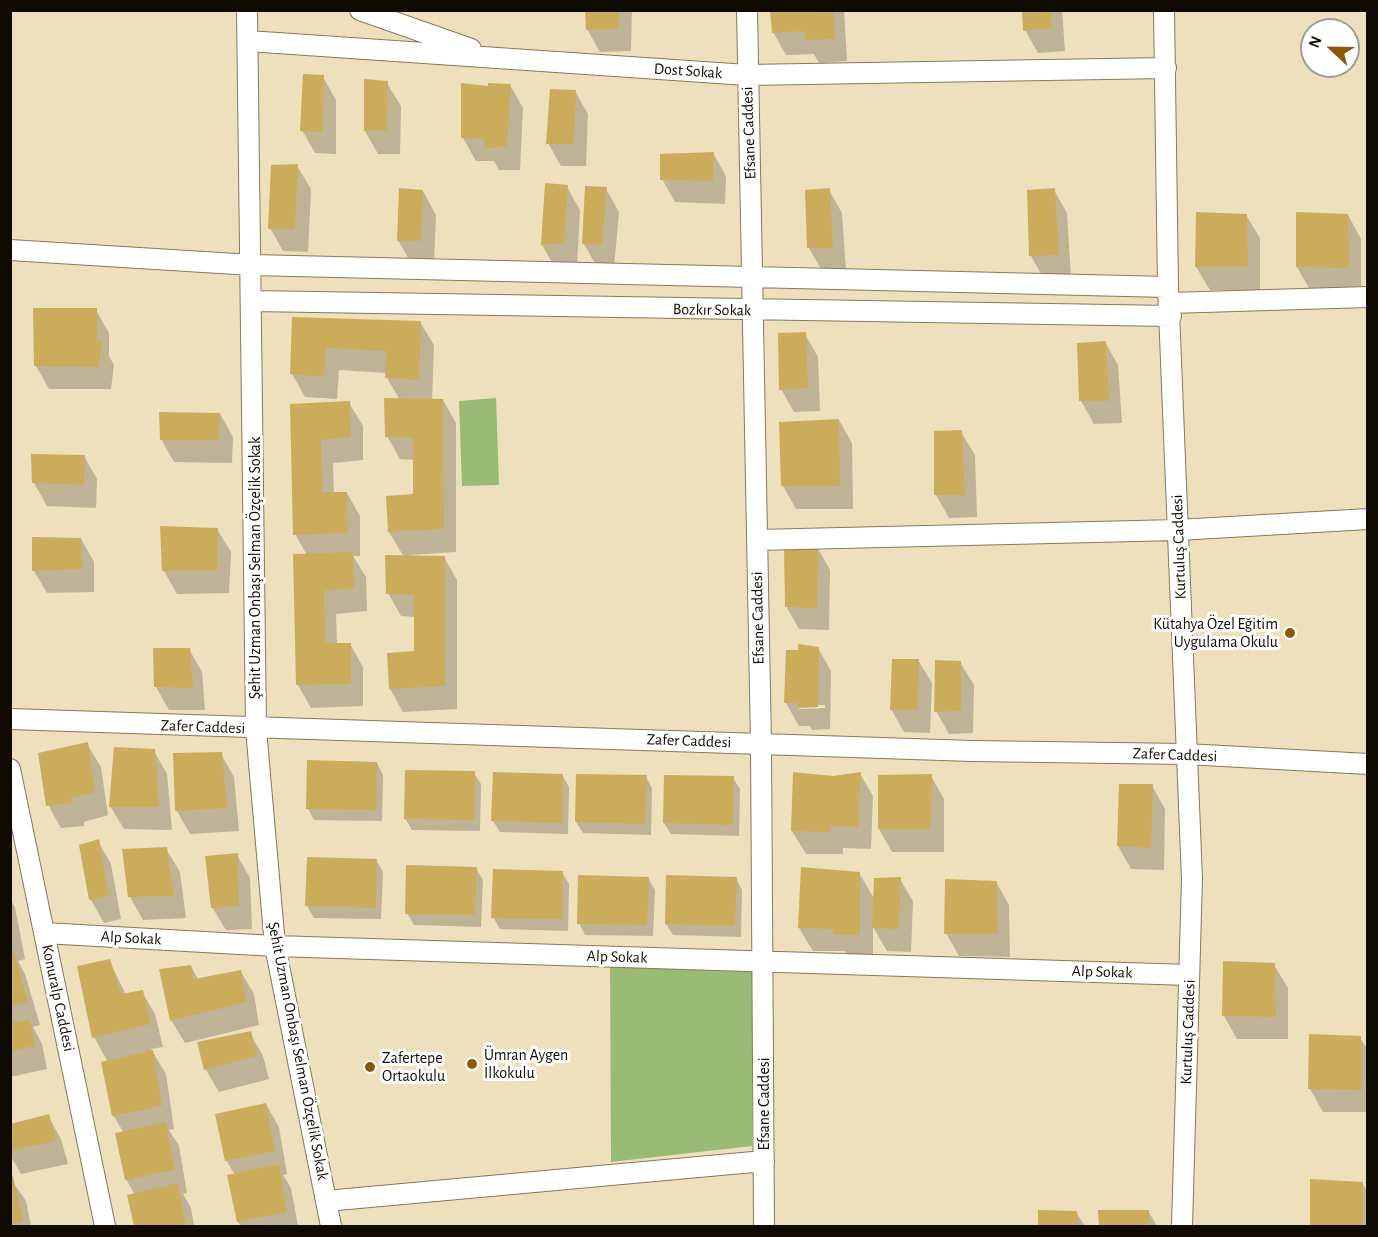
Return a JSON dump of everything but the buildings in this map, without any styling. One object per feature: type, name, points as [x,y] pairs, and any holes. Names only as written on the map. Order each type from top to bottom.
[{"type":"street","name":"Şehit Uzman Onbaşı Selman Özçelik Sokak","points":[[247,10],[253,301],[256,729],[275,946],[331,1227]]},
{"type":"street","points":[[360,10],[496,58]]},
{"type":"street","name":"Efsane Caddesi","points":[[747,10],[761,743],[764,1227]]},
{"type":"street","name":"Kurtuluş Caddesi","points":[[1164,10],[1170,302],[1192,879],[1182,1227]]},
{"type":"street","name":"Dost Sokak","points":[[248,41],[747,75],[1166,68]]},
{"type":"street","name":"Bozkır Sokak","points":[[10,250],[252,266],[753,277],[1170,302]]},
{"type":"street","points":[[1170,302],[1368,297]]},
{"type":"street","name":"Bozkır Sokak","points":[[253,301],[753,310],[1170,302]]},
{"type":"street","points":[[757,540],[1178,530],[1368,519]]},
{"type":"street","name":"Zafer Caddesi","points":[[10,719],[256,729],[1186,754],[1368,764]]},
{"type":"street","name":"Konuralp Caddesi","points":[[10,770],[102,1226]]},
{"type":"street","name":"Alp Sokak","points":[[44,933],[275,946],[1189,975]]},
{"type":"street","points":[[326,1201],[764,1161]]},
{"type":"green space","points":[[496,398],[499,485],[462,486],[459,401]]},
{"type":"green space","points":[[610,966],[752,971],[752,1146],[611,1162]]},
{"type":"place","name":"Kütahya Özel Eğitim Uygulama Okulu","points":[[1290,633]]},
{"type":"place","name":"Ümran Aygen İlkokulu","points":[[472,1064]]},
{"type":"place","name":"Zafertepe Ortaokulu","points":[[370,1067]]}]
